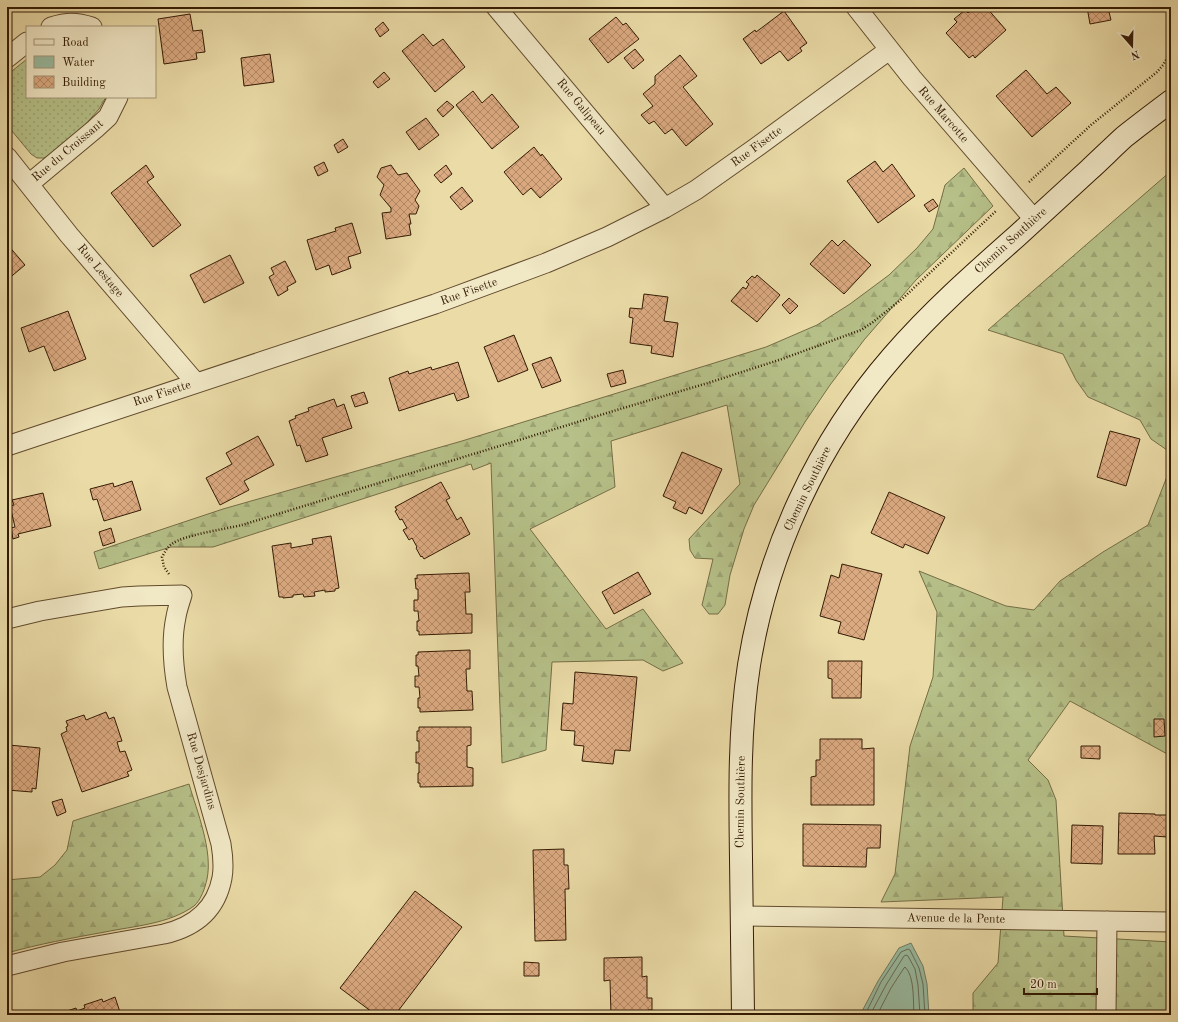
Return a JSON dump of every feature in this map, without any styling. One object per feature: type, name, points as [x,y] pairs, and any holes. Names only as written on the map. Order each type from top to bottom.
[{"type":"street","name":"Rue Galipeau","points":[[496,7],[665,208]]},
{"type":"street","name":"Rue Marcotte","points":[[856,7],[889,50],[1034,220]]},
{"type":"street","points":[[54,26],[63,23],[78,23],[88,26]]},
{"type":"street","points":[[7,58],[26,43]]},
{"type":"street","name":"Rue Fisette","points":[[7,446],[378,324],[484,287],[607,237],[665,208],[696,190],[726,170],[889,50]]},
{"type":"street","name":"Rue du Croissant","points":[[29,184],[96,129],[108,117],[118,98]]},
{"type":"street","name":"Chemin Southière","points":[[743,1015],[740,811],[744,707],[749,665],[758,622],[769,581],[783,540],[800,501],[819,462],[841,425],[893,356],[922,324],[958,289],[1125,137],[1171,101]]},
{"type":"street","name":"Rue Lestage","points":[[7,157],[69,235],[196,383]]},
{"type":"street","points":[[7,619],[122,597],[182,595]]},
{"type":"street","name":"Rue Desjardins","points":[[7,966],[62,952],[178,931],[202,916],[212,904],[218,892],[222,878],[222,844],[177,687],[174,664],[173,640],[175,618],[182,595]]},
{"type":"street","name":"Avenue de la Pente","points":[[742,916],[1171,922]]},
{"type":"street","points":[[1106,1015],[1107,921]]},
{"type":"path","points":[[182,595],[164,567],[162,557],[172,544],[182,538],[242,525],[604,413],[708,383],[782,359],[861,330],[902,299],[1091,125],[1157,72],[1171,52]]},
{"type":"green space","points":[[26,60],[26,98],[105,98],[99,109],[78,133],[50,155],[44,158],[37,158],[31,154],[7,125],[7,75]]},
{"type":"green space","points":[[964,168],[993,206],[916,280],[864,340],[830,385],[805,422],[754,505],[744,529],[730,575],[725,605],[718,614],[709,614],[702,605],[713,559],[695,558],[690,550],[689,539],[740,484],[727,405],[611,441],[615,487],[530,529],[606,629],[643,609],[683,663],[663,671],[643,660],[552,662],[546,750],[502,763],[491,463],[473,470],[471,464],[213,547],[171,547],[99,569],[94,552],[223,509],[462,441],[766,347],[817,325],[850,304],[889,275],[917,248],[933,229],[945,185]]},
{"type":"green space","points":[[1171,171],[1171,756],[1070,701],[1028,760],[1048,780],[1056,800],[1064,936],[1171,942],[1171,1015],[973,1015],[973,993],[998,963],[1003,897],[881,902],[895,874],[910,746],[933,677],[937,612],[919,571],[1006,606],[1034,610],[1060,581],[1103,552],[1148,525],[1168,474],[1167,450],[1151,439],[1140,420],[1088,397],[1076,380],[1063,354],[988,330]]},
{"type":"green space","points":[[189,784],[200,819],[208,856],[207,879],[204,890],[194,906],[174,917],[151,924],[56,941],[7,953],[7,880],[40,877],[55,865],[67,850],[73,821]]},
{"type":"water","points":[[911,943],[923,966],[927,984],[929,1015],[860,1015],[878,981],[899,948]]},
{"type":"building","points":[[975,7],[986,7],[1006,30],[975,58],[973,55],[969,58],[946,33],[957,22],[954,19],[965,10],[968,13]]},
{"type":"building","points":[[1087,7],[1115,7],[1108,8],[1111,20],[1090,24]]},
{"type":"building","points":[[784,11],[807,43],[800,48],[802,51],[788,61],[780,51],[761,64],[743,39],[755,30],[756,32]]},
{"type":"building","points":[[190,14],[193,31],[202,30],[205,52],[196,53],[197,59],[164,64],[158,19]]},
{"type":"building","points":[[616,17],[623,25],[626,23],[639,39],[608,63],[589,39]]},
{"type":"building","points":[[383,22],[389,30],[380,37],[375,29]]},
{"type":"building","points":[[423,34],[433,46],[443,39],[465,67],[435,92],[402,51]]},
{"type":"building","points":[[635,49],[644,60],[633,69],[624,58]]},
{"type":"building","points":[[270,54],[274,82],[244,86],[241,58]]},
{"type":"building","points":[[680,55],[697,76],[683,87],[713,124],[686,146],[672,129],[665,134],[654,121],[649,124],[641,115],[653,106],[643,94],[655,84],[655,76]]},
{"type":"building","points":[[1026,70],[1047,94],[1056,87],[1071,103],[1032,137],[996,96]]},
{"type":"building","points":[[384,72],[390,79],[378,88],[373,82]]},
{"type":"building","points":[[473,91],[482,103],[492,94],[519,127],[492,149],[456,105]]},
{"type":"building","points":[[447,101],[454,107],[443,117],[437,110]]},
{"type":"building","points":[[426,118],[439,135],[419,150],[406,132]]},
{"type":"building","points":[[343,139],[348,147],[338,153],[334,145]]},
{"type":"building","points":[[534,147],[541,156],[542,154],[562,179],[540,198],[531,188],[523,195],[504,172]]},
{"type":"building","points":[[875,161],[883,172],[892,164],[915,196],[878,223],[847,181]]},
{"type":"building","points":[[324,162],[328,171],[318,176],[314,167]]},
{"type":"building","points":[[146,165],[154,177],[147,182],[181,225],[153,247],[111,193]]},
{"type":"building","points":[[391,165],[398,175],[407,173],[420,191],[415,200],[419,206],[416,214],[409,214],[411,235],[386,239],[382,213],[391,212],[391,208],[380,195],[384,185],[377,177],[381,168]]},
{"type":"building","points":[[446,165],[452,174],[441,183],[434,175]]},
{"type":"building","points":[[462,187],[473,201],[461,210],[450,197]]},
{"type":"building","points":[[933,199],[938,206],[929,212],[924,205]]},
{"type":"building","points":[[352,223],[361,253],[348,257],[351,268],[332,275],[329,265],[316,270],[307,240],[336,231],[335,228]]},
{"type":"building","points":[[832,240],[838,246],[844,240],[871,265],[844,294],[810,264]]},
{"type":"building","points":[[7,244],[25,265],[7,280]]},
{"type":"building","points":[[230,255],[244,283],[204,303],[190,275]]},
{"type":"building","points":[[285,261],[296,282],[287,287],[288,290],[278,296],[269,277],[274,274],[271,268]]},
{"type":"building","points":[[757,275],[780,295],[757,322],[731,301],[743,287],[746,289],[749,284],[746,282],[752,276],[755,278]]},
{"type":"building","points":[[644,294],[668,297],[664,321],[678,323],[673,357],[651,353],[652,346],[630,343],[633,318],[629,317],[630,308],[642,309]]},
{"type":"building","points":[[789,298],[798,306],[790,314],[782,305]]},
{"type":"building","points":[[68,311],[86,359],[54,371],[44,346],[29,352],[21,328]]},
{"type":"building","points":[[514,335],[528,370],[498,382],[484,347]]},
{"type":"building","points":[[551,357],[561,381],[542,388],[532,364]]},
{"type":"building","points":[[458,362],[469,397],[457,401],[454,393],[399,411],[389,378],[408,371],[409,374],[431,367],[432,370]]},
{"type":"building","points":[[623,370],[626,383],[611,387],[607,374]]},
{"type":"building","points":[[364,392],[368,403],[355,407],[351,396]]},
{"type":"building","points":[[334,399],[337,407],[344,404],[352,428],[322,438],[328,455],[306,462],[300,445],[297,446],[289,421],[296,418],[295,416],[309,411],[308,408]]},
{"type":"building","points":[[1110,431],[1140,439],[1126,486],[1097,477]]},
{"type":"building","points":[[258,436],[274,465],[244,481],[249,490],[220,505],[206,478],[232,464],[226,453]]},
{"type":"building","points":[[682,452],[722,469],[702,514],[689,507],[686,514],[673,508],[676,502],[663,496]]},
{"type":"building","points":[[132,481],[141,510],[104,521],[97,499],[93,500],[90,489],[113,483],[114,487]]},
{"type":"building","points":[[441,482],[450,498],[446,500],[457,520],[461,517],[470,534],[424,559],[422,556],[421,557],[412,538],[409,540],[403,530],[407,528],[402,519],[400,520],[395,511],[397,510],[395,507]]},
{"type":"building","points":[[889,492],[945,517],[928,554],[905,544],[903,548],[871,533]]},
{"type":"building","points":[[43,493],[51,526],[18,534],[19,537],[13,539],[11,528],[15,527],[10,506],[14,505],[12,500]]},
{"type":"building","points":[[111,528],[115,542],[103,546],[99,532]]},
{"type":"building","points":[[331,536],[339,588],[335,589],[335,591],[325,592],[325,590],[314,592],[315,596],[304,597],[303,594],[293,595],[293,597],[279,597],[272,546],[291,543],[291,548],[313,544],[312,539]]},
{"type":"building","points":[[842,564],[882,574],[864,640],[838,633],[841,622],[820,616],[831,575],[839,578]]},
{"type":"building","points":[[638,572],[651,594],[614,614],[602,592]]},
{"type":"building","points":[[469,573],[470,592],[465,592],[466,614],[472,614],[472,633],[419,635],[419,631],[417,631],[417,621],[419,621],[418,611],[414,611],[414,600],[418,600],[418,589],[416,589],[415,578],[417,579],[417,575]]},
{"type":"building","points":[[470,650],[470,669],[466,669],[467,691],[472,691],[473,710],[420,712],[420,708],[418,708],[418,698],[420,698],[419,687],[415,687],[415,676],[419,676],[418,666],[416,666],[416,655],[418,655],[418,652]]},
{"type":"building","points":[[828,661],[862,661],[861,698],[832,698],[832,679],[828,678]]},
{"type":"building","points":[[575,672],[637,677],[630,751],[615,750],[613,764],[582,761],[584,746],[574,745],[575,731],[561,730],[563,703],[573,704]]},
{"type":"building","points":[[106,712],[109,719],[114,717],[122,741],[117,742],[120,752],[125,751],[132,770],[127,772],[129,776],[82,792],[61,734],[67,731],[66,727],[68,726],[66,721],[84,715],[86,720]]},
{"type":"building","points":[[1154,719],[1164,719],[1165,736],[1154,737]]},
{"type":"building","points":[[419,727],[471,727],[471,745],[467,746],[467,767],[473,768],[473,786],[420,787],[420,783],[418,783],[419,763],[416,763],[416,752],[419,752],[417,731],[419,731]]},
{"type":"building","points":[[820,739],[862,739],[862,749],[874,748],[874,805],[811,805],[811,777],[816,776],[816,760],[820,760]]},
{"type":"building","points":[[7,741],[9,741],[9,745],[40,748],[36,789],[32,788],[32,792],[7,790]]},
{"type":"building","points":[[1081,746],[1100,746],[1100,759],[1081,758]]},
{"type":"building","points":[[62,799],[66,812],[57,816],[52,802]]},
{"type":"building","points":[[1119,813],[1167,815],[1167,837],[1154,836],[1155,854],[1118,854]]},
{"type":"building","points":[[803,824],[881,825],[880,848],[867,848],[866,867],[803,866]]},
{"type":"building","points":[[1072,825],[1103,826],[1102,864],[1071,863]]},
{"type":"building","points":[[564,849],[564,865],[568,865],[569,889],[565,889],[566,940],[535,941],[533,850]]},
{"type":"building","points":[[415,891],[462,927],[395,1015],[376,1015],[340,988]]},
{"type":"building","points":[[642,957],[642,977],[647,976],[647,998],[652,998],[652,1010],[648,1010],[648,1015],[611,1015],[610,980],[604,981],[604,958]]},
{"type":"building","points":[[524,962],[539,963],[539,976],[524,976]]},
{"type":"building","points":[[115,997],[121,1015],[58,1014],[76,1008],[77,1011],[85,1008],[84,1005],[102,999],[103,1002]]}]
